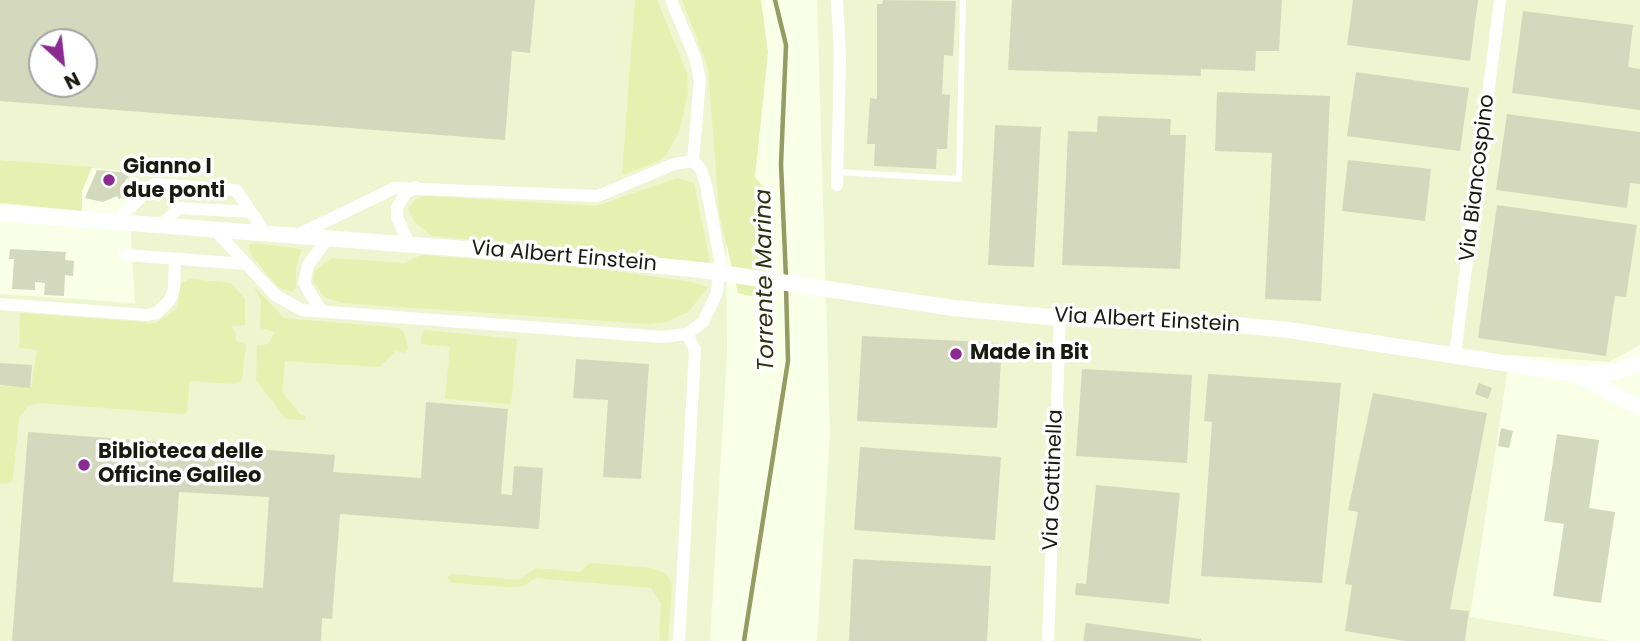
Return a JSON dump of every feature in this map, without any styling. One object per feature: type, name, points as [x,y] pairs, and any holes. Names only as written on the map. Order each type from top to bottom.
[{"type":"street","points":[[215,230],[283,302],[302,310],[662,337],[687,334],[703,322],[711,309],[720,260],[706,184],[701,169],[693,161],[700,80],[695,58],[671,0]]},
{"type":"street","points":[[837,0],[840,54],[837,178]]},
{"type":"street","name":"Via Biancospino","points":[[1455,355],[1500,0]]},
{"type":"street","points":[[295,236],[388,190],[416,187],[598,196],[674,164],[693,161]]},
{"type":"street","points":[[115,223],[154,184],[236,190],[266,234]]},
{"type":"street","points":[[409,244],[397,217],[397,208],[405,194],[416,187]]},
{"type":"street","points":[[160,226],[179,208],[251,212]]},
{"type":"street","name":"Via Albert Einstein","points":[[0,213],[409,244],[701,270],[953,308],[1060,318],[1264,328],[1574,374],[1616,372],[1640,363]]},
{"type":"street","points":[[323,312],[304,283],[308,265],[328,238]]},
{"type":"street","points":[[125,256],[246,264]]},
{"type":"street","points":[[0,304],[146,315],[157,313],[170,300],[174,289],[175,259]]},
{"type":"street","name":"Via Gattinella","points":[[1048,641],[1060,318]]},
{"type":"street","points":[[679,641],[695,350],[687,334]]},
{"type":"street","name":"Via Albert Einstein","points":[[1574,374],[1640,408]]},
{"type":"lane","points":[[837,178],[959,179],[962,0]]},
{"type":"shaded area","points":[[0,0],[687,0],[710,53],[726,205],[727,353],[710,641],[0,641],[0,294],[135,303],[127,171],[0,160]]},
{"type":"shaded area","points":[[817,0],[1640,0],[1640,345],[1609,362],[1510,355],[1470,617],[1612,641],[817,641],[830,433]]},
{"type":"green space","points":[[635,0],[657,0],[687,73],[688,93],[679,131],[667,154],[657,162],[622,175]]},
{"type":"green space","points":[[682,0],[761,0],[768,52],[755,177],[764,188],[768,300],[738,293],[719,213],[708,67]]},
{"type":"green space","points":[[0,160],[92,167],[82,191],[82,211],[0,203]]},
{"type":"green space","points":[[677,178],[694,183],[710,263],[432,236],[415,222],[408,209],[415,200],[426,196],[596,206]]},
{"type":"green space","points":[[255,243],[302,249],[296,268],[296,288],[292,292],[278,287],[251,255],[249,245]]},
{"type":"green space","points":[[421,255],[595,268],[691,282],[708,287],[688,312],[666,322],[650,324],[342,303],[324,297],[313,281],[315,271],[331,258],[405,263]]},
{"type":"green space","points":[[190,279],[231,283],[245,299],[245,325],[231,326],[236,334],[235,340],[246,344],[242,380],[234,384],[190,381],[187,412],[183,414],[40,403],[29,405],[19,417],[13,479],[10,483],[0,484],[0,386],[31,387],[37,350],[19,348],[20,313],[156,323],[177,309],[181,284]]},
{"type":"green space","points":[[254,286],[284,318],[398,328],[404,332],[408,349],[404,353],[396,351],[379,367],[285,361],[282,392],[301,415],[305,415],[305,420],[286,419],[256,380],[257,346],[268,344],[275,332],[260,328],[261,301]]},
{"type":"green space","points":[[424,330],[517,339],[511,404],[445,399],[450,347],[422,344]]},
{"type":"green space","points":[[590,563],[651,568],[667,574],[672,585],[668,641],[659,641],[661,603],[651,588],[536,578],[523,586],[509,587],[452,583],[447,577],[451,574],[519,580],[536,568],[580,572]]},
{"type":"building","points":[[0,0],[535,0],[530,53],[512,51],[505,140],[0,101]]},
{"type":"building","points":[[883,0],[956,1],[953,56],[944,55],[942,94],[950,95],[947,149],[937,149],[936,169],[874,166],[875,144],[867,144],[870,98],[877,99],[877,4],[882,4]]},
{"type":"building","points":[[1012,0],[1282,0],[1279,51],[1256,51],[1255,71],[1201,69],[1201,76],[1008,70]]},
{"type":"building","points":[[1353,0],[1478,0],[1470,61],[1347,45]]},
{"type":"building","points":[[1523,11],[1633,25],[1628,67],[1640,69],[1640,110],[1512,93]]},
{"type":"building","points":[[1356,72],[1469,88],[1460,151],[1347,136]]},
{"type":"building","points":[[1217,92],[1330,96],[1321,301],[1265,299],[1272,153],[1215,151]]},
{"type":"building","points":[[1507,114],[1640,132],[1640,184],[1630,183],[1627,208],[1496,190]]},
{"type":"building","points":[[1098,116],[1171,119],[1170,135],[1186,135],[1180,269],[1062,265],[1068,131],[1097,132]]},
{"type":"building","points":[[995,125],[1041,127],[1034,267],[988,265]]},
{"type":"building","points":[[1348,160],[1431,169],[1425,221],[1342,211]]},
{"type":"building","name":"Gianno I due ponti","points":[[97,170],[131,173],[120,188],[125,193],[119,199],[117,196],[103,202],[85,198]]},
{"type":"building","points":[[1497,205],[1637,225],[1626,297],[1615,296],[1606,356],[1478,338]]},
{"type":"building","points":[[10,249],[66,252],[65,260],[74,261],[73,276],[65,275],[64,296],[44,295],[45,283],[35,282],[35,290],[12,289],[14,259],[9,259]]},
{"type":"building","points":[[862,336],[1002,343],[997,428],[857,421]]},
{"type":"building","points":[[576,359],[649,364],[641,479],[603,477],[608,400],[573,398]]},
{"type":"building","points":[[0,363],[32,365],[30,388],[0,385]]},
{"type":"building","points":[[1082,369],[1192,375],[1187,463],[1076,456]]},
{"type":"building","points":[[1208,374],[1341,383],[1322,583],[1201,576],[1212,422],[1204,421]]},
{"type":"building","points":[[1479,383],[1492,388],[1488,399],[1475,394]]},
{"type":"building","points":[[1373,393],[1487,413],[1450,609],[1469,611],[1465,641],[1405,641],[1345,631],[1352,585],[1345,584],[1358,512],[1348,510]]},
{"type":"building","points":[[426,402],[508,409],[501,494],[512,495],[514,466],[543,468],[539,529],[340,514],[332,619],[322,618],[321,641],[12,641],[28,432],[335,455],[333,472],[421,478]],"holes":[[[179,492],[269,497],[263,588],[173,582]]]},
{"type":"building","points":[[1501,428],[1513,431],[1509,448],[1498,446]]},
{"type":"building","points":[[1557,434],[1599,440],[1589,508],[1615,512],[1601,603],[1553,596],[1564,524],[1544,521]]},
{"type":"building","points":[[860,447],[1001,457],[995,540],[854,530]]},
{"type":"building","points":[[1096,485],[1180,493],[1169,604],[1075,595],[1076,583],[1086,584]]},
{"type":"building","points":[[853,559],[991,566],[987,641],[849,641]]},
{"type":"building","points":[[1086,623],[1201,639],[1201,641],[1083,641]]},
{"type":"waterway","name":"Torrente Marina","points":[[775,0],[786,45],[781,164],[786,278]]},
{"type":"waterway","name":"Torrente Marina","points":[[744,641],[788,361],[786,286]]},
{"type":"place","name":"Gianno I due ponti","points":[[109,180]]},
{"type":"place","name":"Made in Bit","points":[[956,354]]},
{"type":"place","name":"Biblioteca delle Officine Galileo","points":[[84,465]]}]
